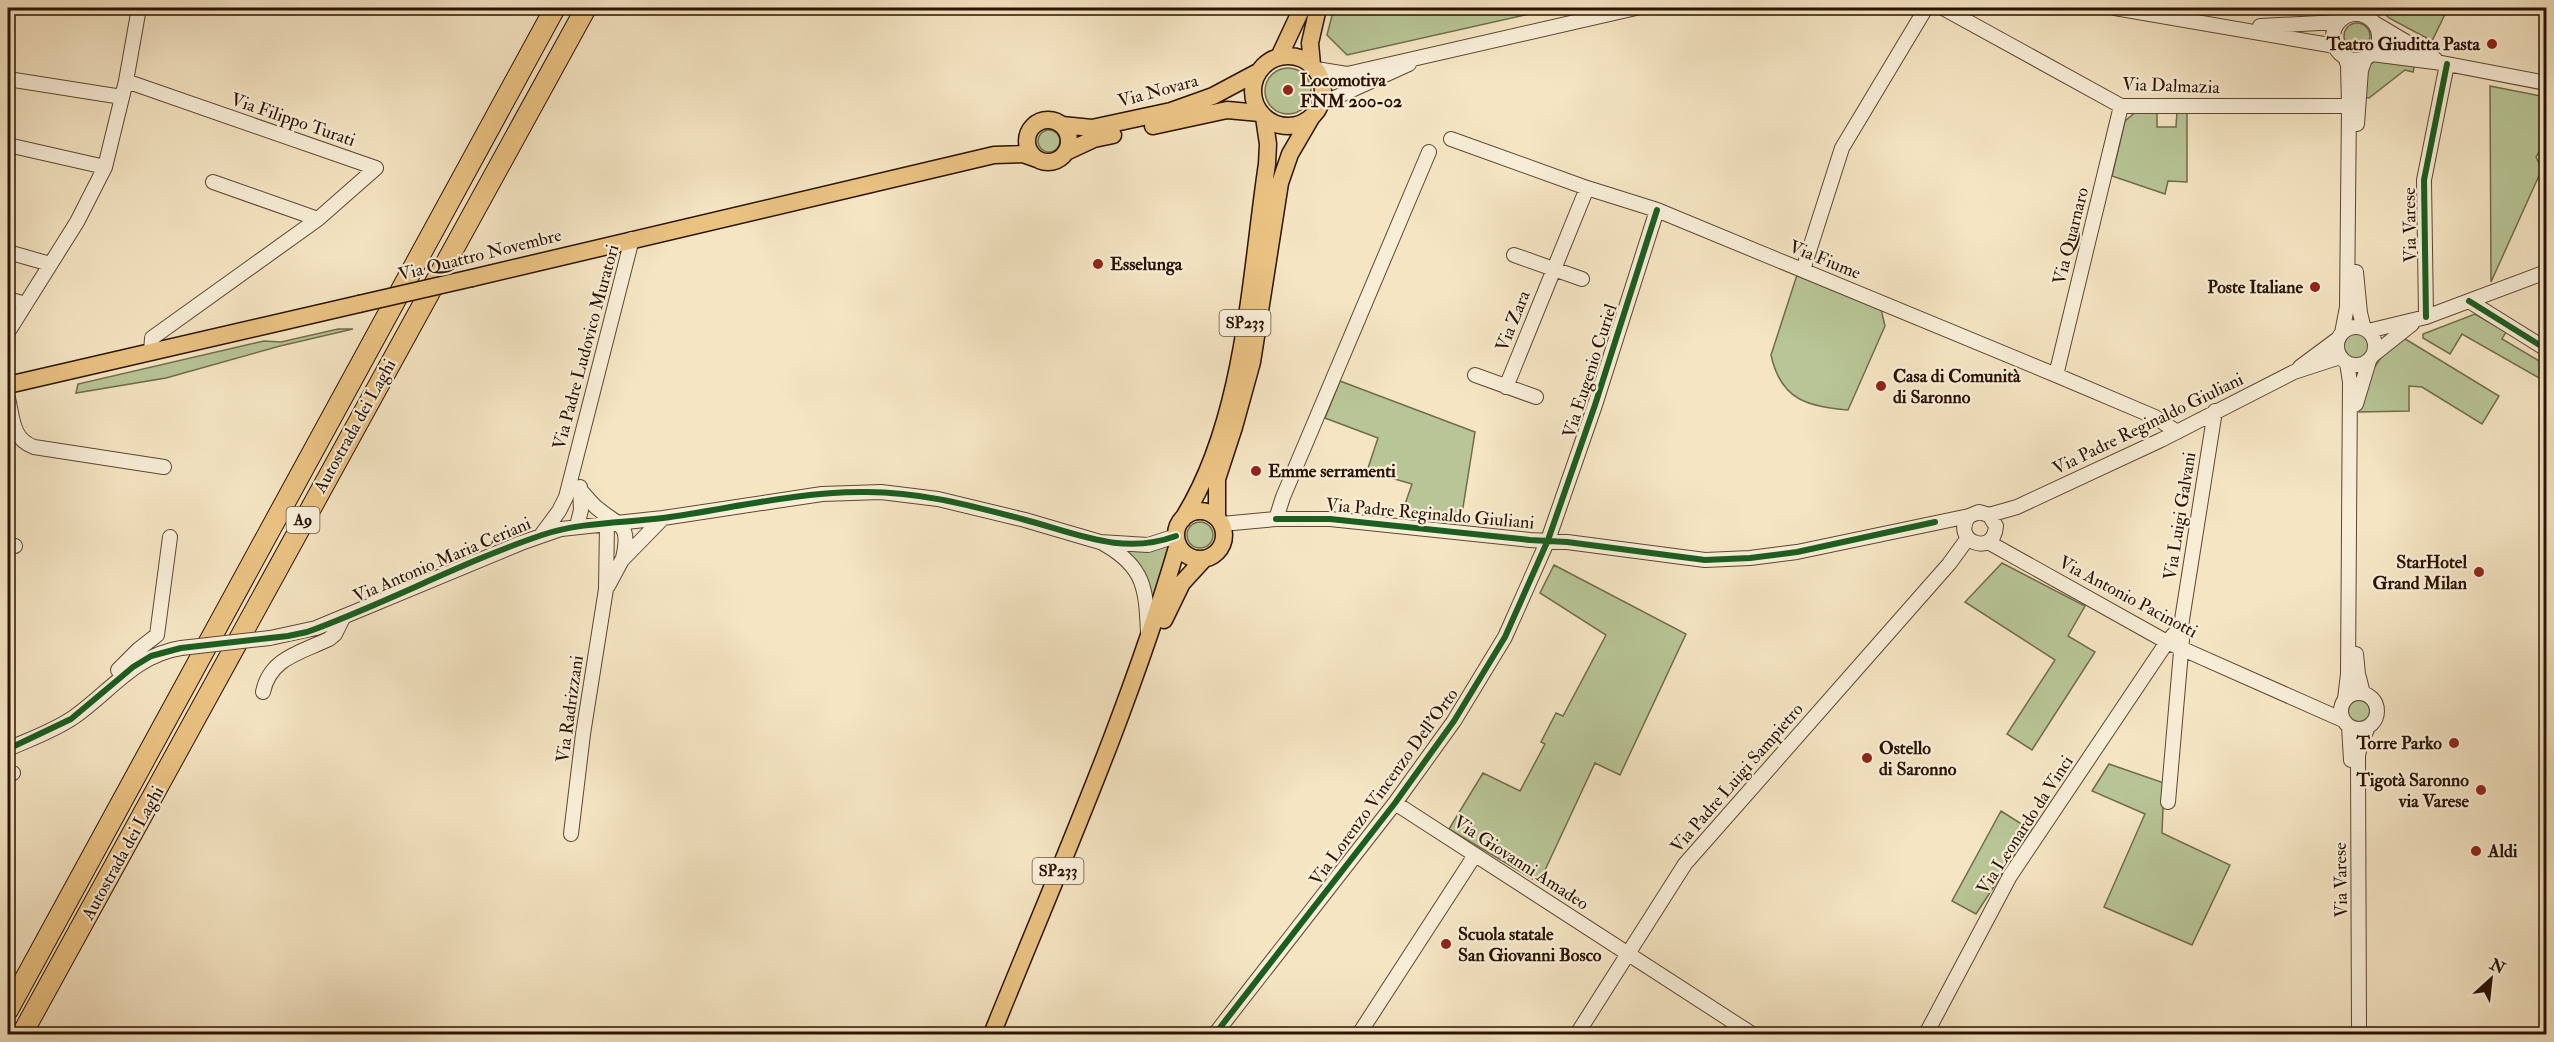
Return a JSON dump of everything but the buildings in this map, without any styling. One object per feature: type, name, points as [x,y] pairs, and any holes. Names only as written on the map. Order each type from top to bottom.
[{"type":"highway","points":[[523,65],[544,8]]},
{"type":"highway","name":"Autostrada dei Laghi","points":[[8,1010],[555,8]]},
{"type":"highway","name":"Autostrada dei Laghi","points":[[22,1035],[586,8]]},
{"type":"main road","points":[[1279,57],[1302,8]]},
{"type":"main road","points":[[1314,67],[1310,43],[1318,8]]},
{"type":"main road","points":[[1258,72],[1271,60],[1279,57],[1291,55],[1302,58],[1314,67],[1322,80],[1324,92],[1316,111],[1300,124],[1287,126],[1275,124],[1262,115]]},
{"type":"main road","name":"SP233","points":[[992,1035],[1123,708],[1148,641],[1179,533],[1200,487],[1222,428],[1234,383],[1267,164],[1269,144],[1262,115],[1252,93],[1258,72]]},
{"type":"main road","name":"Via Novara","points":[[994,155],[1028,134],[1037,123],[1043,120],[1062,125],[1092,128],[1171,111],[1212,96],[1258,72]]},
{"type":"main road","name":"SP233","points":[[1123,708],[1182,583],[1204,559],[1212,557],[1222,546],[1224,539],[1220,521],[1217,479],[1252,362],[1280,183],[1290,154],[1316,111]]},
{"type":"main road","name":"Via Novara","points":[[961,164],[994,155],[1023,154],[1051,162],[1094,139],[1220,112],[1262,115]]},
{"type":"main road","points":[[1062,125],[1069,136],[1066,152]]},
{"type":"main road","points":[[1028,134],[1028,148],[1037,159]]},
{"type":"main road","name":"Via Quattro Novembre","points":[[8,385],[961,164]]},
{"type":"main road","points":[[1204,559],[1188,556],[1179,533],[1195,512],[1203,511],[1220,521]]},
{"type":"street","points":[[8,332],[77,222],[105,166],[126,81],[139,8]]},
{"type":"street","points":[[1314,67],[1347,74],[1636,8]]},
{"type":"street","points":[[1803,270],[1842,148],[1926,8]]},
{"type":"street","name":"Via Dalmazia","points":[[1943,8],[2121,106],[2349,106]]},
{"type":"street","points":[[2115,8],[2335,46],[2345,57],[2348,65],[2347,307],[2337,344],[2350,382],[2348,674],[2344,701],[2341,711],[2346,723],[2358,729],[2368,727],[2374,721],[2377,710],[2374,701],[2363,693],[2355,693],[2344,701],[2319,710]]},
{"type":"street","points":[[2235,27],[2361,14],[2371,17],[2445,63]]},
{"type":"street","points":[[2335,46],[2334,33],[2343,16]]},
{"type":"street","points":[[2363,693],[2356,653],[2355,425],[2357,396],[2375,342],[2366,330],[2356,291],[2354,196],[2361,70],[2379,43],[2379,30],[2371,17]]},
{"type":"street","points":[[2345,57],[2358,60],[2369,56],[2445,63],[2547,83]]},
{"type":"street","points":[[1316,111],[1417,59]]},
{"type":"street","name":"Via Varese","points":[[2424,317],[2424,180],[2445,63]]},
{"type":"street","points":[[8,80],[122,97]]},
{"type":"street","name":"Via Filippo Turati","points":[[126,81],[376,168],[355,189],[318,219],[152,338],[151,352]]},
{"type":"street","name":"Via Quarnaro","points":[[2056,375],[2121,106]]},
{"type":"street","name":"Via Fiume","points":[[1451,139],[1587,188],[1657,210],[2155,417],[2177,432]]},
{"type":"street","points":[[8,145],[105,166]]},
{"type":"street","points":[[1276,519],[1287,486],[1429,152]]},
{"type":"street","points":[[213,182],[318,219]]},
{"type":"street","name":"Via Zara","points":[[1506,387],[1587,188]]},
{"type":"street","name":"Via Eugenio Curiel","points":[[1548,540],[1595,405],[1657,210]]},
{"type":"street","name":"Via Padre Ludovico Muratori","points":[[542,534],[559,512],[566,497],[632,239]]},
{"type":"street","points":[[8,252],[50,264]]},
{"type":"street","points":[[1514,255],[1582,279]]},
{"type":"street","points":[[2340,335],[2352,327],[2366,330],[2424,317],[2547,272]]},
{"type":"street","points":[[8,298],[25,304]]},
{"type":"street","points":[[2469,301],[2547,349]]},
{"type":"street","points":[[2344,360],[2358,365],[2371,358],[2424,317]]},
{"type":"street","name":"Via Padre Reginaldo Giuliani","points":[[1220,521],[1330,519],[1716,559],[1797,552],[1935,522],[1977,533],[2017,507],[2177,432],[2294,372],[2340,335]]},
{"type":"street","name":"Via Padre Reginaldo Giuliani","points":[[2294,372],[2344,360]]},
{"type":"street","points":[[1475,375],[1536,397]]},
{"type":"street","points":[[8,398],[17,435],[25,444],[164,467]]},
{"type":"street","name":"Via Luigi Galvani","points":[[2168,802],[2182,647],[2181,626],[2215,411]]},
{"type":"street","name":"Via Padre Ludovico Muratori","points":[[574,464],[580,490],[581,510],[577,526]]},
{"type":"street","points":[[580,490],[614,523]]},
{"type":"street","name":"Via Antonio Maria Ceriani","points":[[8,749],[71,719],[142,661],[161,652],[307,632],[542,534],[577,526],[663,518],[803,496],[861,492],[900,493],[938,499],[1025,520],[1100,542]]},
{"type":"street","points":[[566,497],[566,511],[577,526]]},
{"type":"street","name":"Via Padre Reginaldo Giuliani","points":[[1977,533],[1979,512],[1989,514],[2017,507]]},
{"type":"street","points":[[1977,533],[1995,522],[1989,514]]},
{"type":"street","name":"Via Radrizzani","points":[[606,590],[622,560],[663,518]]},
{"type":"street","name":"Via Radrizzani","points":[[614,523],[626,534],[622,560]]},
{"type":"street","name":"Via Radrizzani","points":[[571,834],[614,523]]},
{"type":"street","points":[[1100,542],[1148,545],[1179,533]]},
{"type":"street","name":"Via Padre Luigi Sampietro","points":[[1577,1035],[1675,878],[1696,850],[1977,533]]},
{"type":"street","name":"Via Antonio Pacinotti","points":[[1977,533],[2167,642],[2346,723]]},
{"type":"street","name":"Via Antonio Maria Ceriani","points":[[107,690],[120,668],[139,648],[157,635],[170,537]]},
{"type":"street","name":"Via Lorenzo Vincenzo Dell'Orto","points":[[1215,1035],[1395,803],[1482,677],[1522,603],[1548,540]]},
{"type":"street","points":[[1100,542],[1127,559],[1140,575],[1145,595],[1148,641]]},
{"type":"street","name":"Via Antonio Maria Ceriani","points":[[263,692],[269,675],[278,663],[329,639],[335,634],[343,618]]},
{"type":"street","points":[[2167,642],[2181,626]]},
{"type":"street","name":"Via Leonardo da Vinci","points":[[1926,1035],[2010,876],[2167,642]]},
{"type":"street","name":"Via Varese","points":[[2346,723],[2351,744],[2352,1035]]},
{"type":"street","name":"Via Varese","points":[[2359,1035],[2358,756],[2368,727]]},
{"type":"street","name":"Via Giovanni Amadeo","points":[[1395,803],[1752,1035]]},
{"type":"street","points":[[1359,1035],[1475,855]]},
{"type":"green space","points":[[1334,8],[1556,8],[1347,55],[1327,35]]},
{"type":"green space","points":[[2292,8],[2335,8],[2326,14],[2292,13]]},
{"type":"green space","points":[[2379,8],[2448,8],[2432,41],[2389,18]]},
{"type":"green space","points":[[2357,23],[2366,27],[2370,36],[2366,45],[2357,49],[2348,45],[2344,36],[2348,27]]},
{"type":"green space","points":[[2379,58],[2415,64],[2413,72],[2405,70],[2369,98],[2364,97],[2368,66]]},
{"type":"green space","points":[[1288,68],[1304,75],[1311,91],[1304,107],[1288,114],[1272,107],[1265,91],[1272,75]]},
{"type":"green space","points":[[2490,86],[2546,97],[2546,140],[2536,157],[2542,169],[2491,282]]},
{"type":"green space","points":[[2157,110],[2157,127],[2176,127],[2177,111],[2187,110],[2187,182],[2168,181],[2165,194],[2112,176],[2125,121],[2137,111]]},
{"type":"green space","points":[[1049,130],[1057,133],[1060,141],[1057,149],[1049,152],[1041,149],[1038,141],[1041,133]]},
{"type":"green space","points":[[1797,275],[1881,309],[1885,326],[1848,410],[1820,406],[1798,398],[1789,392],[1776,370],[1771,355]]},
{"type":"green space","points":[[2475,314],[2506,332],[2502,339],[2546,365],[2546,382],[2462,334],[2450,354],[2423,338],[2423,334]]},
{"type":"green space","points":[[338,329],[353,329],[280,346],[166,378],[76,393],[78,384],[264,341],[281,342]]},
{"type":"green space","points":[[2357,333],[2366,337],[2370,346],[2366,355],[2357,359],[2348,355],[2344,346],[2348,337]]},
{"type":"green space","points":[[2402,337],[2499,396],[2482,424],[2422,387],[2409,386],[2409,411],[2359,412],[2364,389],[2373,370],[2385,353]]},
{"type":"green space","points":[[1340,381],[1475,432],[1461,520],[1402,513],[1412,484],[1367,471],[1378,438],[1325,418]]},
{"type":"green space","points":[[1200,522],[1209,526],[1213,535],[1209,544],[1200,548],[1191,544],[1187,535],[1191,526]]},
{"type":"green space","points":[[1169,544],[1169,555],[1152,610],[1121,548]]},
{"type":"green space","points":[[2002,563],[2085,606],[2068,636],[2095,652],[2032,750],[2007,734],[2055,660],[1965,602]]},
{"type":"green space","points":[[1554,565],[1686,634],[1620,775],[1595,763],[1539,883],[1449,829],[1483,773],[1520,791],[1545,744],[1541,742],[1556,713],[1563,716],[1606,635],[1540,593]]},
{"type":"green space","points":[[2359,699],[2367,703],[2371,711],[2367,719],[2359,723],[2351,719],[2347,711],[2351,703]]},
{"type":"green space","points":[[2109,764],[2164,783],[2162,833],[2230,865],[2192,945],[2104,907],[2145,814],[2092,791]]},
{"type":"green space","points":[[2001,811],[2031,830],[1976,914],[1952,901]]},
{"type":"cycle path","points":[[2426,317],[2424,180],[2447,64]]},
{"type":"cycle path","points":[[1215,1034],[1395,803],[1454,721],[1505,637],[1548,540],[1595,405],[1657,210]]},
{"type":"cycle path","points":[[2469,301],[2546,349]]},
{"type":"cycle path","points":[[8,749],[71,719],[133,667],[151,656],[181,648],[307,632],[512,546],[542,535],[572,528],[663,518],[812,495],[882,492],[963,504],[1080,536],[1117,543],[1156,542],[1176,536]]},
{"type":"cycle path","points":[[1276,519],[1330,519],[1567,542],[1705,560],[1750,558],[1797,552],[1935,522]]},
{"type":"place","name":"Teatro Giuditta Pasta","points":[[2492,44]]},
{"type":"place","name":"Locomotiva FNM 200-02","points":[[1288,90]]},
{"type":"place","name":"Esselunga","points":[[1098,264]]},
{"type":"place","name":"Poste Italiane","points":[[2315,287]]},
{"type":"place","name":"Casa di Comunità di Saronno","points":[[1881,386]]},
{"type":"place","name":"Emme serramenti","points":[[1256,471]]},
{"type":"place","name":"StarHotel Grand Milan","points":[[2479,572]]},
{"type":"place","name":"Torre Parko","points":[[2454,743]]},
{"type":"place","name":"Ostello di Saronno","points":[[1867,758]]},
{"type":"place","name":"Tigotà Saronno via Varese","points":[[2481,790]]},
{"type":"place","name":"Aldi","points":[[2476,851]]},
{"type":"place","name":"Scuola statale San Giovanni Bosco","points":[[1446,944]]}]
